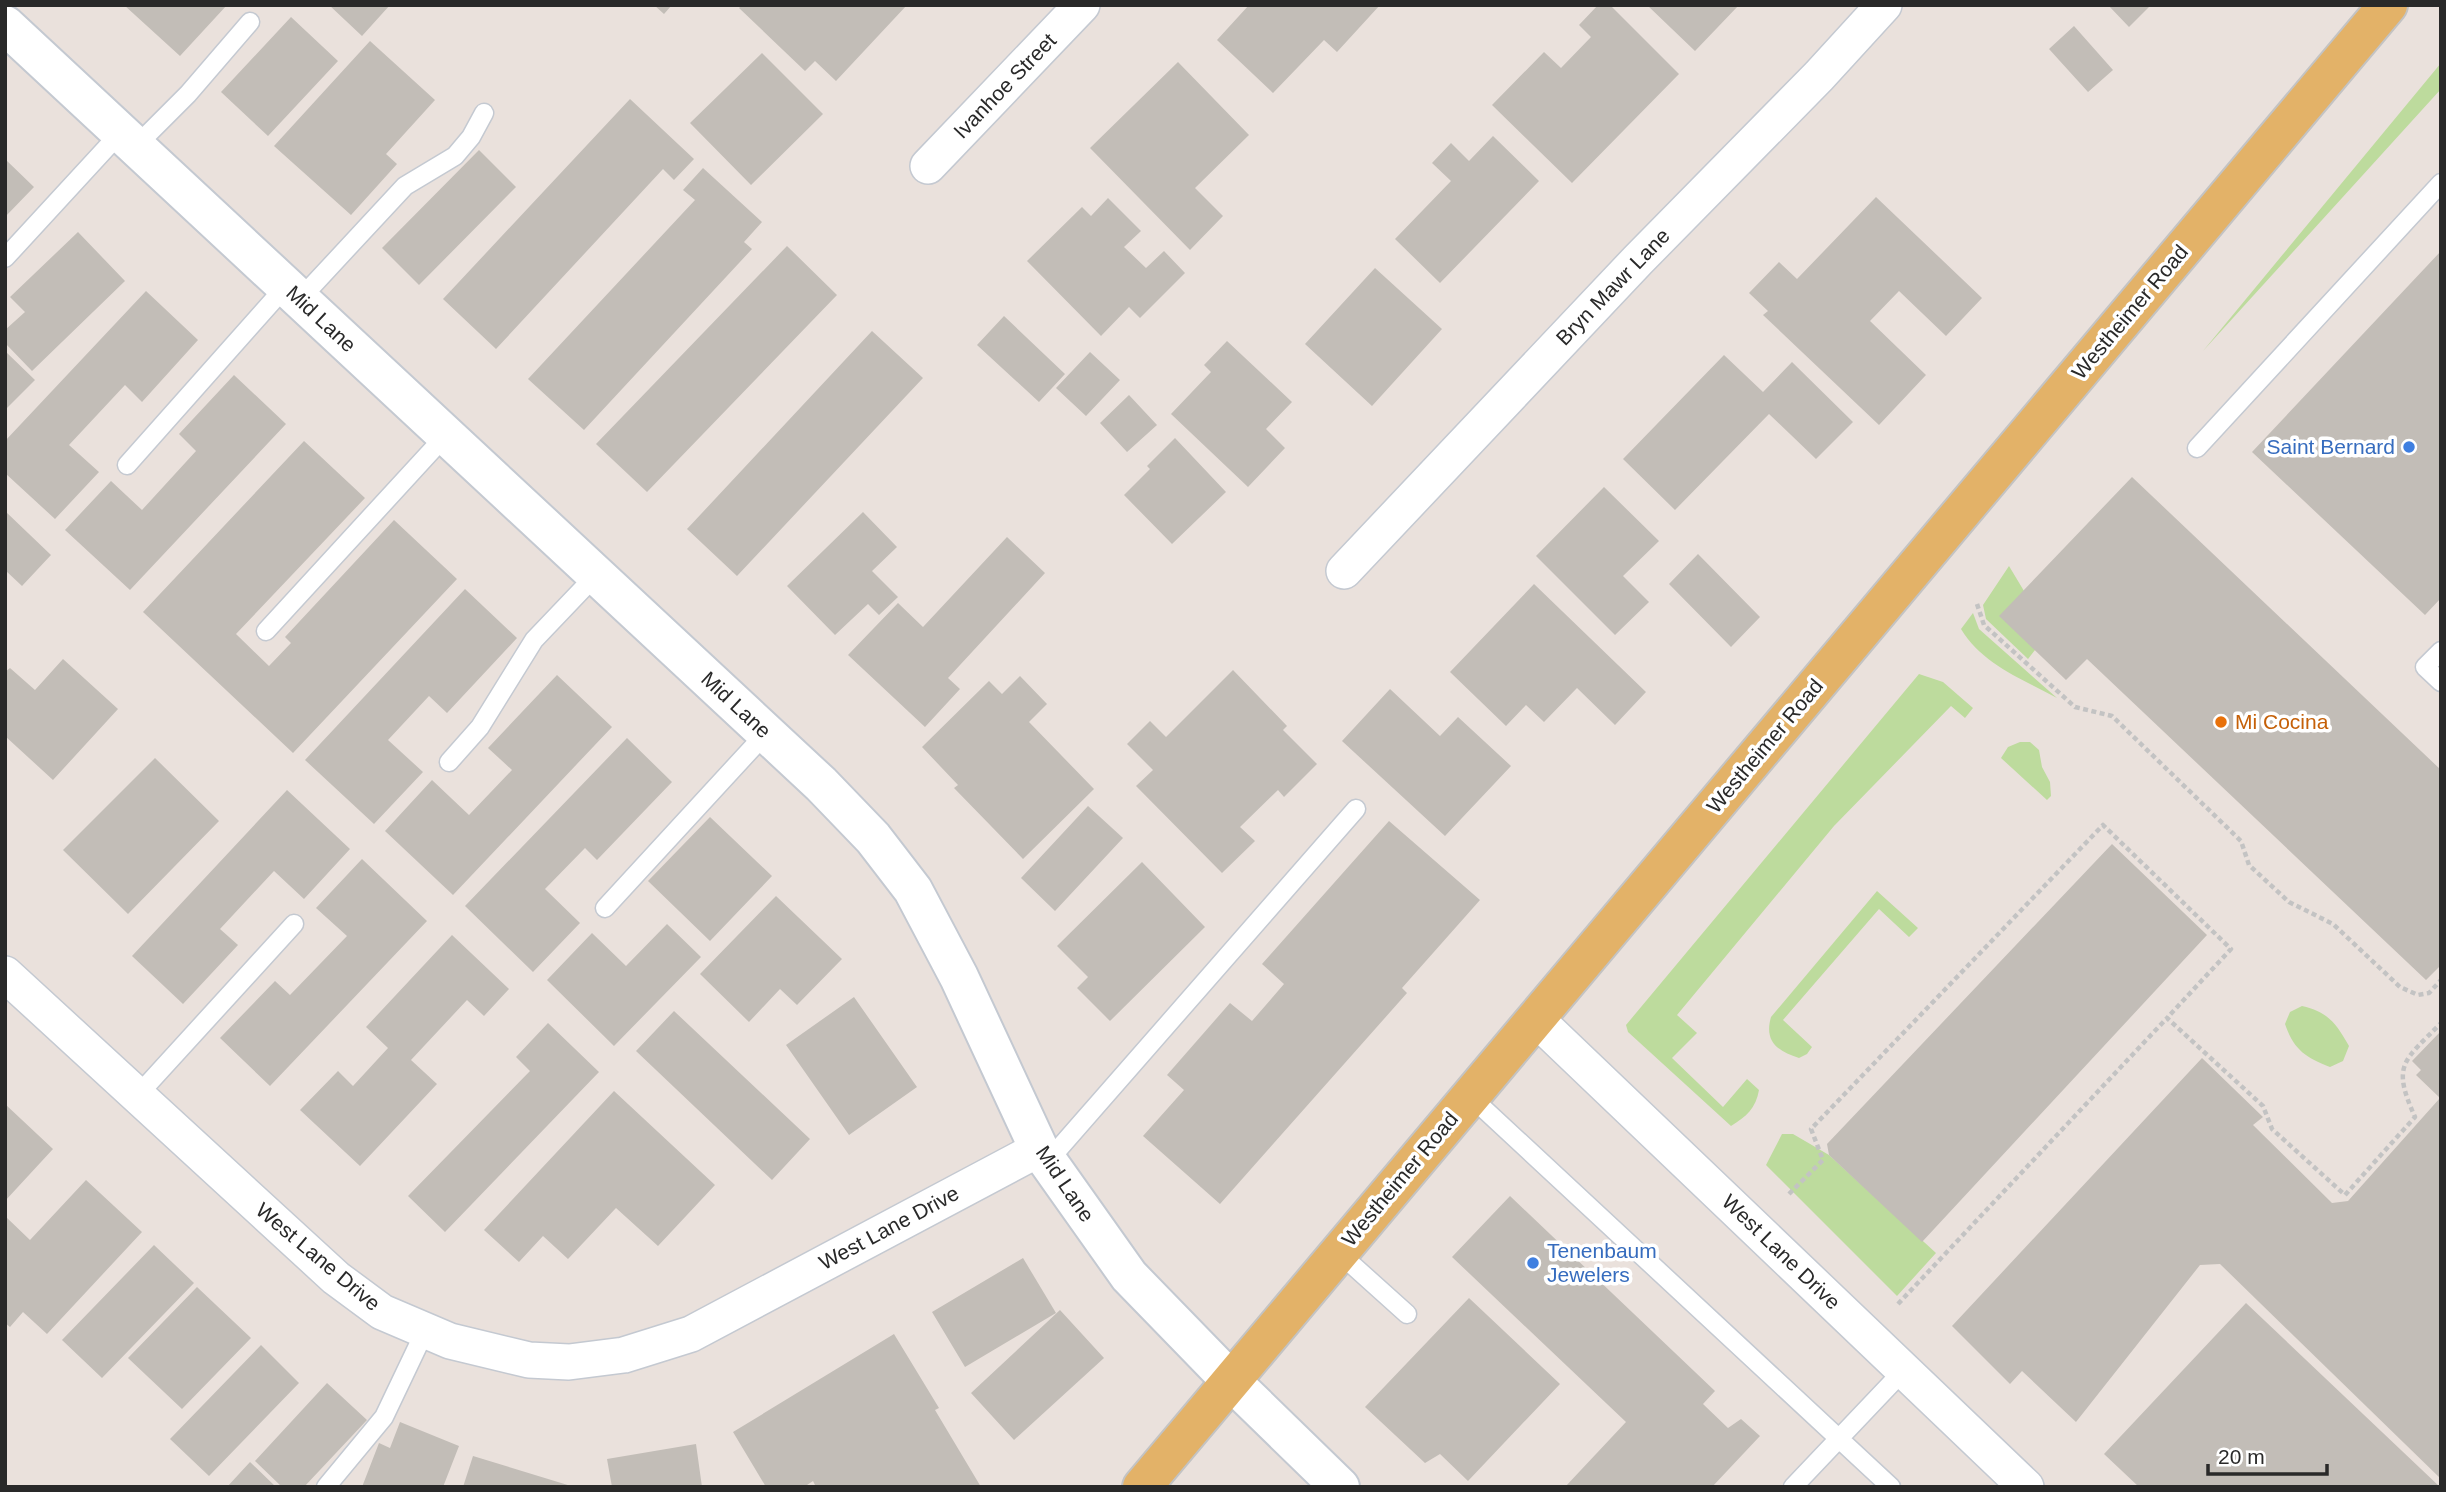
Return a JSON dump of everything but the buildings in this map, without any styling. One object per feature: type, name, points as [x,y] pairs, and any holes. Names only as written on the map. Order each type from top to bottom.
[{"type":"main road","name":"Westheimer Road","points":[[1142,1487],[2388,5]]},
{"type":"street","name":"Ivanhoe Street","points":[[928,166],[1083,5]]},
{"type":"street","name":"Bryn Mawr Lane","points":[[1344,571],[1884,5]]},
{"type":"street","name":"Mid Lane","points":[[5,24],[821,784],[873,838],[912,890],[959,976],[1043,1155],[1129,1276],[1231,1381],[1340,1487]]},
{"type":"street","name":"West Lane Drive","points":[[5,974],[336,1278],[382,1312],[450,1341],[529,1360],[569,1362],[624,1355],[691,1334],[1043,1155]]},
{"type":"street","name":"West Lane Drive","points":[[1535,1018],[2026,1487]]},
{"type":"lane","points":[[5,258],[129,139],[188,94],[250,22]]},
{"type":"lane","points":[[127,465],[293,292],[405,186],[455,156],[471,137],[484,113]]},
{"type":"lane","points":[[2197,448],[2441,183]]},
{"type":"lane","points":[[266,631],[446,435]]},
{"type":"lane","points":[[449,762],[480,727],[534,640],[596,575]]},
{"type":"lane","points":[[2441,651],[2425,667],[2441,682]]},
{"type":"lane","points":[[605,908],[766,733]]},
{"type":"lane","points":[[1043,1155],[1356,809]]},
{"type":"lane","points":[[137,1096],[294,924]]},
{"type":"lane","points":[[1469,1096],[1891,1487]]},
{"type":"lane","points":[[1338,1252],[1407,1314]]},
{"type":"lane","points":[[326,1487],[384,1416],[425,1331]]},
{"type":"lane","points":[[1793,1487],[1904,1370]]},
{"type":"path","points":[[1977,604],[1984,625],[2075,707],[2112,716],[2241,841],[2249,865],[2289,902],[2333,924],[2400,987],[2418,995],[2429,993],[2441,980]]},
{"type":"path","points":[[1789,1194],[1822,1160],[1811,1129],[2103,825],[2231,948],[1898,1304]]},
{"type":"path","points":[[2167,1017],[2263,1106],[2272,1129],[2345,1195],[2414,1118],[2403,1092],[2402,1072],[2409,1057],[2441,1023]]},
{"type":"green space","points":[[2441,63],[2441,89],[2203,351]]},
{"type":"green space","points":[[2009,566],[2024,591],[2035,650],[2028,659],[1986,619],[1983,605]]},
{"type":"green space","points":[[1973,613],[1979,629],[2057,698],[2004,670],[1980,652],[1961,629]]},
{"type":"green space","points":[[1919,674],[1943,682],[1973,708],[1965,718],[1951,706],[1834,826],[1677,1015],[1697,1033],[1672,1058],[1723,1107],[1747,1079],[1759,1090],[1750,1111],[1731,1126],[1628,1032],[1626,1025]]},
{"type":"green space","points":[[2020,742],[2030,742],[2039,750],[2042,767],[2050,782],[2051,796],[2047,800],[2001,758],[2008,747]]},
{"type":"green space","points":[[1877,891],[1918,928],[1909,937],[1879,909],[1783,1020],[1812,1047],[1807,1054],[1799,1058],[1784,1052],[1771,1039],[1771,1017]]},
{"type":"green space","points":[[2302,1006],[2325,1015],[2340,1031],[2349,1046],[2343,1061],[2330,1067],[2307,1056],[2292,1040],[2285,1024],[2290,1012]]},
{"type":"green space","points":[[1782,1134],[1793,1134],[1829,1155],[1936,1253],[1897,1296],[1766,1165]]},
{"type":"place","name":"Saint Bernard","points":[[2409,447]]},
{"type":"place","name":"Mi Cocina","points":[[2221,722]]},
{"type":"place","name":"Tenenbaum Jewelers","points":[[1533,1263]]}]
